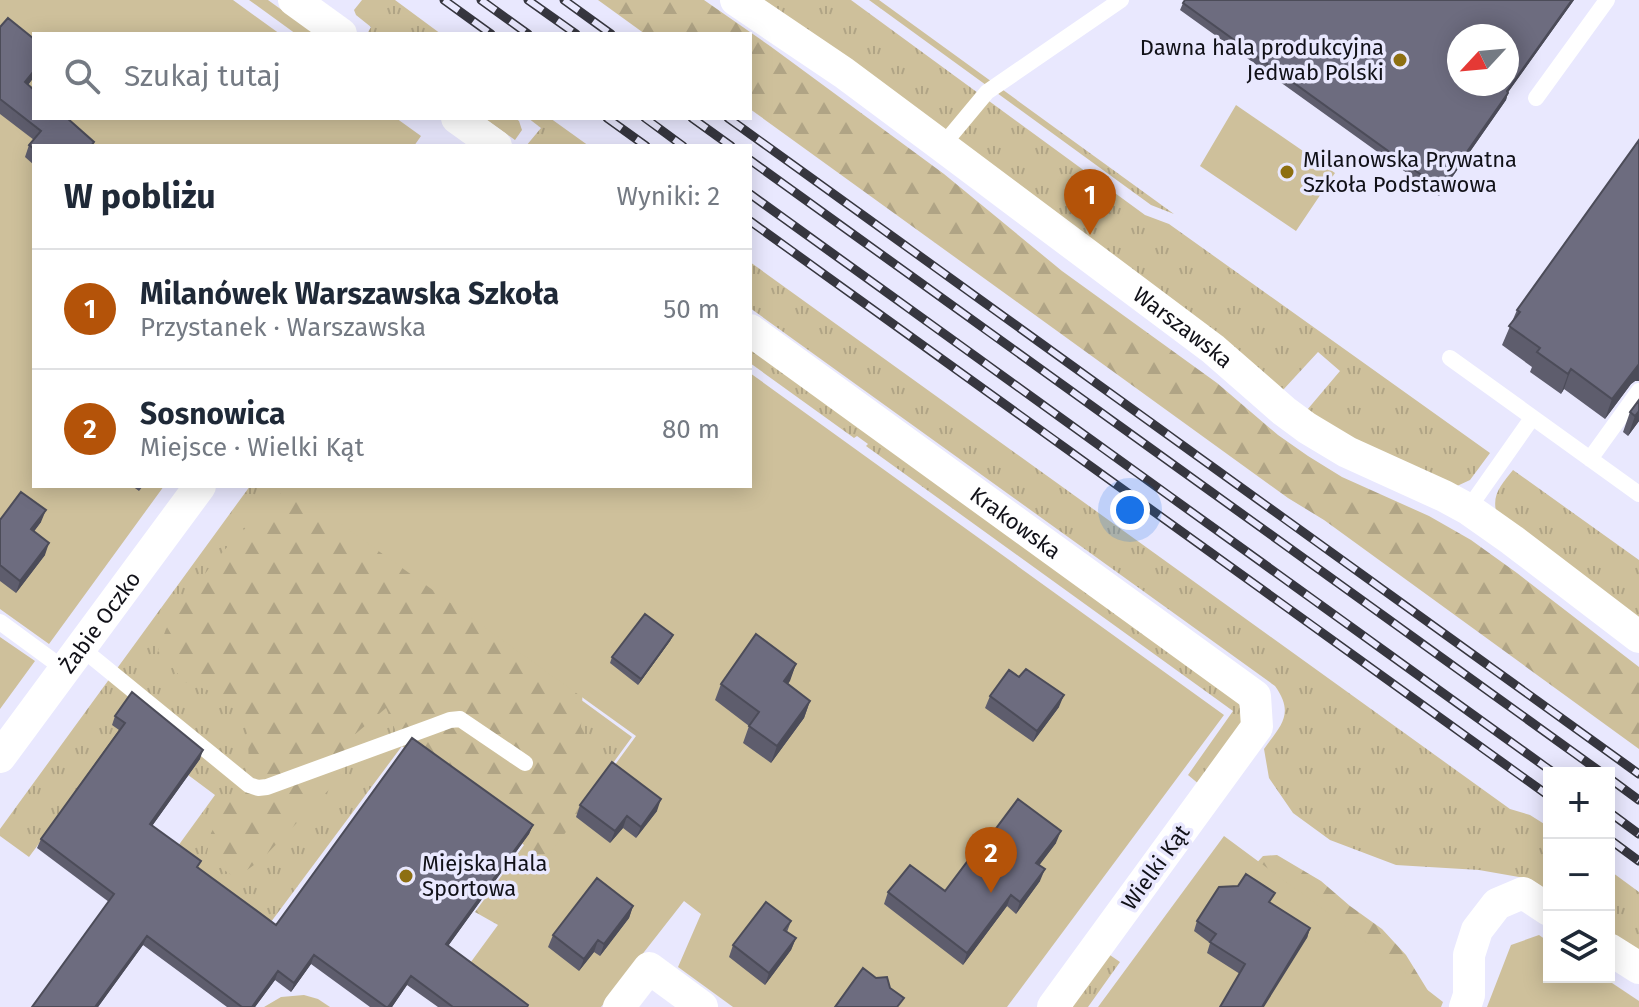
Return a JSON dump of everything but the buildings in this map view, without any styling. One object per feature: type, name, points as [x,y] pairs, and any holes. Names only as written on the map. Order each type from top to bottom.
[{"type":"street","points":[[294,0],[338,32]]},
{"type":"street","name":"Warszawska","points":[[736,0],[844,73],[1213,349],[1307,428],[1347,452],[1468,509],[1639,637]]},
{"type":"street","points":[[459,130],[491,144]]},
{"type":"street","name":"Krakowska","points":[[752,331],[1255,696],[1257,727]]},
{"type":"street","name":"Żabie Oczko","points":[[0,757],[199,488]]},
{"type":"street","name":"Wielki Kąt","points":[[1053,1007],[1257,727]]},
{"type":"street","points":[[1465,1007],[1469,995],[1469,955],[1477,930],[1497,904],[1536,901]]},
{"type":"street","points":[[1615,953],[1639,968]]},
{"type":"street","points":[[619,1007],[649,968],[702,1007]]},
{"type":"lane","points":[[942,146],[987,92],[1121,0]]},
{"type":"lane","points":[[1536,98],[1607,0]]},
{"type":"lane","points":[[1450,358],[1639,494]]},
{"type":"lane","points":[[1590,459],[1639,391]]},
{"type":"lane","points":[[1468,509],[1532,418]]},
{"type":"lane","points":[[0,622],[72,658],[249,785],[258,788],[460,719],[525,763]]},
{"type":"green space","points":[[0,0],[233,0],[277,32],[32,32],[32,120],[399,120],[421,136],[415,144],[32,144],[32,488],[163,488],[49,644],[0,609]]},
{"type":"green space","points":[[249,0],[268,0],[312,32],[293,32]]},
{"type":"green space","points":[[362,0],[395,0],[438,32],[368,32],[371,27],[354,10]]},
{"type":"green space","points":[[598,0],[704,0],[750,32],[642,32]]},
{"type":"green space","points":[[760,0],[851,0],[1145,215],[1169,224],[1490,453],[1470,480],[1457,486],[1336,431],[1307,410],[1340,371],[1318,352],[1283,390]]},
{"type":"green space","points":[[869,0],[879,0],[1174,214],[1151,205]]},
{"type":"green space","points":[[752,33],[944,174],[1062,271],[1217,383],[1278,435],[1342,477],[1429,516],[1471,540],[1639,667],[1639,749],[1324,520],[1288,498],[752,110]]},
{"type":"green space","points":[[1236,105],[1335,173],[1296,231],[1200,166]]},
{"type":"green space","points":[[487,120],[518,120],[522,130],[515,140]]},
{"type":"green space","points":[[531,120],[553,120],[586,144],[528,144],[541,128]]},
{"type":"green space","points":[[752,263],[1510,809],[1543,823],[1543,887],[1530,879],[1479,870],[1396,865],[1330,840],[1293,813],[1269,778],[1264,749],[1283,719],[1285,712],[1275,686],[752,309]]},
{"type":"green space","points":[[752,346],[1237,699],[1242,721],[1200,785],[1188,775],[1233,711],[866,446],[868,444],[857,436],[854,438],[752,364]]},
{"type":"green space","points":[[752,374],[1224,715],[1007,1007],[733,1007],[678,967],[701,914],[684,901],[601,1007],[438,1007],[636,736],[291,488],[752,488]]},
{"type":"green space","points":[[807,463],[583,684],[581,727],[596,755],[624,773],[512,933],[475,912],[524,845],[402,746],[386,708],[346,742],[345,773],[262,859],[236,878],[206,858],[211,833],[249,766],[247,715],[221,695],[185,682],[158,651],[166,629],[212,564],[275,497],[291,488],[752,488],[752,485]]},
{"type":"green space","points":[[1513,470],[1639,560],[1639,620],[1496,511],[1497,494]]},
{"type":"green space","points":[[249,488],[291,488],[632,737],[546,855],[402,746],[262,934],[170,857],[215,795],[125,728],[29,857],[0,836],[0,829]]},
{"type":"green space","points":[[0,637],[35,661],[0,709]]},
{"type":"green space","points":[[1224,836],[1443,1002],[1441,1007],[1098,1007]]},
{"type":"green space","points":[[1277,855],[1321,881],[1382,929],[1406,955],[1430,994],[1253,867],[1263,856]]},
{"type":"green space","points":[[1615,874],[1639,892],[1639,951],[1615,935]]},
{"type":"green space","points":[[1539,935],[1543,938],[1543,983],[1612,983],[1639,1001],[1639,1007],[1487,1007],[1511,945]]},
{"type":"green space","points":[[1107,953],[1120,962],[1088,1007],[1067,1007]]},
{"type":"green space","points":[[304,995],[330,1007],[264,1007],[281,997]]},
{"type":"railway","points":[[444,0],[488,32]]},
{"type":"railway","points":[[481,0],[525,32]]},
{"type":"railway","points":[[528,0],[573,32]]},
{"type":"railway","points":[[564,0],[608,32]]},
{"type":"railway","points":[[610,120],[643,144]]},
{"type":"railway","points":[[648,120],[680,144]]},
{"type":"railway","points":[[695,120],[728,144]]},
{"type":"railway","points":[[731,120],[1639,774]]},
{"type":"railway","points":[[752,161],[1594,767]]},
{"type":"railway","points":[[752,195],[1546,767]]},
{"type":"railway","points":[[752,222],[1543,792]]},
{"type":"railway","points":[[1615,782],[1639,800]]},
{"type":"railway","points":[[1615,816],[1639,834]]},
{"type":"railway","points":[[1615,843],[1639,861]]},
{"type":"place","name":"Dawna hala produkcyjna Jedwab Polski","points":[[1400,60]]},
{"type":"place","name":"Milanowska Prywatna Szkoła Podstawowa","points":[[1287,172]]},
{"type":"place","name":"Milanówek Warszawska Szkoła","points":[[1090,235]]},
{"type":"place","name":"Miejska Hala Sportowa","points":[[406,876]]},
{"type":"place","name":"Sosnowica","points":[[991,893]]}]
